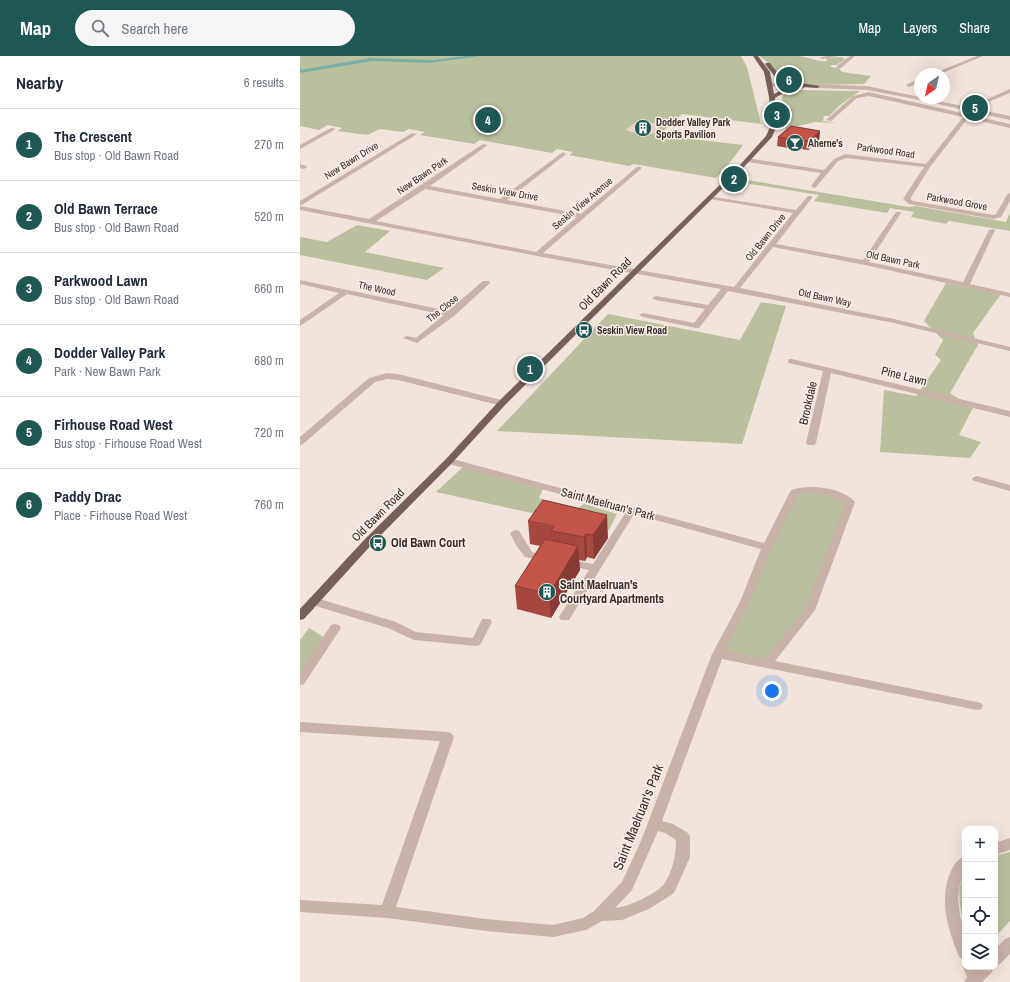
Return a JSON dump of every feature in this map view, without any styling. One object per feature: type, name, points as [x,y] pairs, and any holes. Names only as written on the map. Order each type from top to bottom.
[{"type":"main road","name":"Old Bawn Road","points":[[300,616],[312,601],[369,541],[449,461],[502,403],[747,160],[772,132],[774,125],[770,86],[767,72],[756,57]]},
{"type":"main road","points":[[756,57],[768,64],[781,81],[792,84],[817,86]]},
{"type":"main road","points":[[772,98],[780,93],[796,88],[817,86]]},
{"type":"street","points":[[822,58],[837,56]]},
{"type":"street","points":[[839,67],[853,56]]},
{"type":"street","points":[[959,56],[972,59]]},
{"type":"street","points":[[950,68],[981,56]]},
{"type":"street","points":[[909,85],[914,83]]},
{"type":"street","points":[[770,86],[867,88],[914,97]]},
{"type":"street","points":[[984,102],[1010,91]]},
{"type":"street","points":[[829,120],[855,97],[869,94],[1010,126]]},
{"type":"street","points":[[948,104],[1010,118]]},
{"type":"street","points":[[928,166],[967,116]]},
{"type":"street","points":[[300,147],[333,129]]},
{"type":"street","name":"New Bawn Drive","points":[[300,204],[414,134]]},
{"type":"street","name":"New Bawn Park","points":[[370,222],[485,145]]},
{"type":"street","points":[[502,201],[563,154]]},
{"type":"street","name":"Parkwood Road","points":[[814,186],[824,172],[836,160],[845,156],[928,166]]},
{"type":"street","points":[[747,160],[824,172]]},
{"type":"street","name":"Parkwood Grove","points":[[928,166],[906,199],[911,203],[993,217],[999,216],[1010,195]]},
{"type":"street","name":"Seskin View Avenue","points":[[537,254],[640,168]]},
{"type":"street","name":"Seskin View Drive","points":[[424,187],[583,216]]},
{"type":"street","points":[[710,197],[798,212]]},
{"type":"street","name":"Old Bawn Drive","points":[[736,289],[810,197]]},
{"type":"street","points":[[300,208],[635,272]]},
{"type":"street","points":[[865,263],[898,213]]},
{"type":"street","points":[[966,285],[992,230]]},
{"type":"street","name":"Old Bawn Park","points":[[772,245],[865,263],[1010,295]]},
{"type":"street","name":"Old Bawn Way","points":[[635,272],[736,289],[894,321],[1010,348]]},
{"type":"street","name":"The Wood","points":[[300,282],[451,314]]},
{"type":"street","name":"The Close","points":[[407,338],[417,341],[451,314],[486,283]]},
{"type":"street","points":[[643,315],[696,326],[726,288]]},
{"type":"street","points":[[300,324],[346,291]]},
{"type":"street","points":[[656,298],[710,308]]},
{"type":"street","name":"Pine Lawn","points":[[792,361],[1010,414]]},
{"type":"street","name":"Brookdale","points":[[811,443],[828,369]]},
{"type":"street","points":[[300,442],[372,380],[387,376],[398,377],[502,403]]},
{"type":"street","name":"Saint Maelruan's Park","points":[[449,461],[767,546]]},
{"type":"street","points":[[977,479],[1010,488]]},
{"type":"street","name":"Saint Maelruan's Park","points":[[300,906],[387,912],[486,925],[553,931],[586,924],[599,915],[627,886],[655,825],[718,654],[745,602],[767,546],[794,492],[802,488],[821,491],[842,497],[850,502],[810,610],[767,663]]},
{"type":"street","points":[[565,617],[632,510]]},
{"type":"street","points":[[515,533],[529,555],[595,568]]},
{"type":"street","points":[[312,601],[392,625],[414,636],[476,642],[486,622]]},
{"type":"street","points":[[300,681],[335,628]]},
{"type":"street","points":[[718,654],[977,706]]},
{"type":"street","points":[[300,727],[448,737],[387,912]]},
{"type":"street","points":[[599,915],[622,914],[644,905],[668,888],[683,857],[683,837],[668,828],[655,825]]},
{"type":"street","points":[[998,848],[1010,844]]},
{"type":"street","points":[[962,864],[959,867],[953,884],[952,911],[962,943]]},
{"type":"street","points":[[998,956],[1010,944]]},
{"type":"street","points":[[973,976],[982,970]]},
{"type":"green space","points":[[300,56],[741,56],[747,67],[761,124],[682,114],[659,135],[743,145],[716,178],[633,164],[629,166],[569,155],[573,152],[557,149],[552,153],[480,140],[474,144],[420,135],[425,132],[409,129],[403,132],[380,129],[367,135],[337,131],[342,128],[328,125],[319,130],[300,126]]},
{"type":"green space","points":[[760,56],[799,56],[824,61],[827,61],[826,58],[841,57],[845,59],[837,65],[832,65],[830,67],[839,68],[842,72],[871,76],[864,84],[814,85],[787,82],[782,80],[773,67]]},
{"type":"green space","points":[[799,90],[860,91],[840,105],[829,116],[824,116],[823,121],[837,123],[815,122],[787,129],[782,128],[782,96],[787,92]]},
{"type":"green space","points":[[741,179],[909,207],[916,206],[1006,222],[1010,213],[1010,231],[949,221],[946,224],[911,217],[914,212],[890,208],[887,213],[814,201],[819,195],[738,182]]},
{"type":"green space","points":[[357,225],[390,231],[365,252],[444,268],[427,280],[300,255],[300,237],[327,242]]},
{"type":"green space","points":[[946,283],[1001,294],[973,333],[978,345],[950,393],[973,408],[959,435],[981,442],[970,458],[880,452],[884,390],[916,396],[941,360],[935,355],[943,340],[924,321]]},
{"type":"green space","points":[[761,302],[786,306],[742,444],[497,431],[608,314],[740,340]]},
{"type":"green space","points":[[465,465],[544,486],[539,498],[578,508],[584,504],[617,514],[609,530],[436,492]]},
{"type":"green space","points":[[821,491],[850,502],[810,610],[767,663],[718,654],[794,492]]},
{"type":"green space","points":[[309,628],[327,639],[300,681],[300,640]]},
{"type":"green space","points":[[1010,852],[1010,921],[998,934],[998,862],[998,855]]},
{"type":"green space","points":[[962,880],[962,915],[959,894]]},
{"type":"shaded area","points":[[666,121],[653,134],[629,132],[630,131],[625,130],[636,122],[653,123]]},
{"type":"water","points":[[466,56],[480,56],[429,63],[373,61],[300,73],[300,70],[370,58],[434,60]]},
{"type":"building","points":[[791,126],[820,131],[809,141],[778,137]]},
{"type":"building","points":[[543,500],[607,515],[593,535],[586,534],[584,537],[551,531],[554,526],[528,521]]},
{"type":"building","points":[[545,539],[578,546],[549,594],[515,586]]},
{"type":"place","name":"Paddy Drac","points":[[789,80]]},
{"type":"place","name":"Firhouse Road West","points":[[975,108]]},
{"type":"place","name":"Parkwood Lawn","points":[[777,115]]},
{"type":"place","name":"Dodder Valley Park","points":[[488,120]]},
{"type":"place","name":"Dodder Valley Park Sports Pavilion","points":[[643,128]]},
{"type":"place","name":"Aherne's","points":[[795,143]]},
{"type":"place","name":"Old Bawn Terrace","points":[[734,179]]},
{"type":"place","name":"Seskin View Road","points":[[584,330]]},
{"type":"place","name":"The Crescent","points":[[530,369]]},
{"type":"place","name":"Old Bawn Court","points":[[378,543]]},
{"type":"place","name":"Saint Maelruan's Courtyard Apartments","points":[[547,592]]}]
